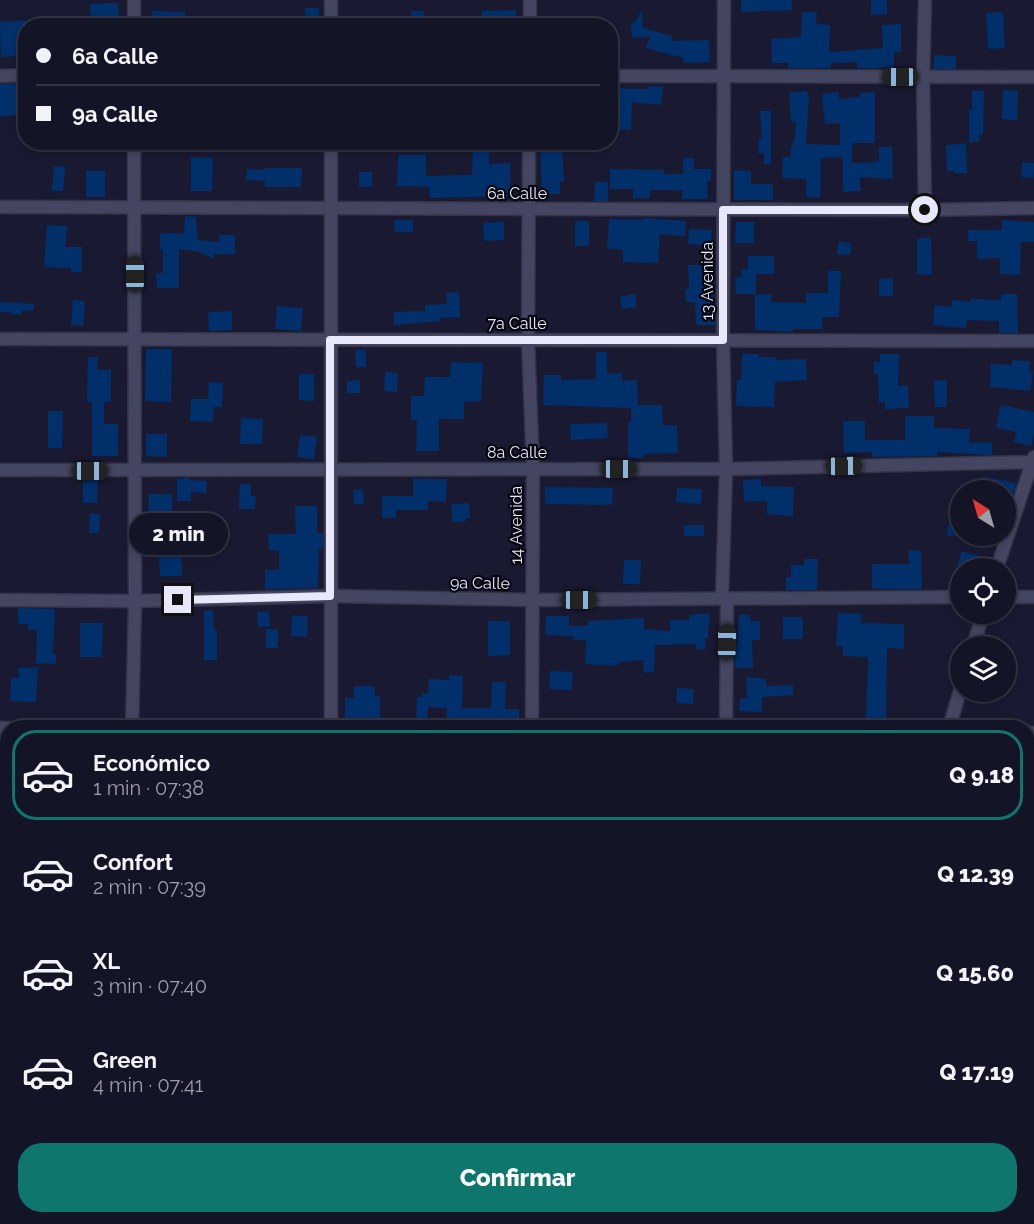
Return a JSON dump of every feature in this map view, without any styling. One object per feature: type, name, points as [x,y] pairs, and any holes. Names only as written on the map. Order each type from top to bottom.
[{"type":"street","points":[[134,0],[134,18]]},
{"type":"street","points":[[331,0],[331,18]]},
{"type":"street","points":[[530,0],[530,18]]},
{"type":"street","name":"13 Avenida","points":[[724,0],[723,340],[726,469],[724,599],[726,720]]},
{"type":"street","points":[[925,0],[922,77],[925,210]]},
{"type":"street","points":[[0,76],[18,75]]},
{"type":"street","points":[[618,76],[1034,77]]},
{"type":"street","points":[[132,720],[135,601],[134,150]]},
{"type":"street","points":[[331,150],[331,720]]},
{"type":"street","name":"14 Avenida","points":[[529,150],[528,340],[533,469],[532,720]]},
{"type":"street","name":"6a Calle","points":[[0,207],[723,210],[1034,208]]},
{"type":"street","name":"7a Calle","points":[[0,339],[1034,341]]},
{"type":"street","points":[[1000,558],[1033,460]]},
{"type":"street","name":"8a Calle","points":[[0,470],[726,469],[1033,460]]},
{"type":"street","name":"9a Calle","points":[[0,600],[135,601],[330,596],[532,600],[950,597]]},
{"type":"street","points":[[1016,597],[1034,597]]},
{"type":"street","points":[[951,720],[957,702]]},
{"type":"building","points":[[741,0],[792,0],[792,10],[741,12]]},
{"type":"building","points":[[871,0],[887,0],[887,14],[871,15]]},
{"type":"building","points":[[118,3],[119,18],[91,18],[90,4]]},
{"type":"building","points":[[305,8],[319,8],[319,18],[306,18]]},
{"type":"building","points":[[516,10],[516,18],[482,18],[482,11]]},
{"type":"building","points":[[642,10],[643,28],[673,36],[672,41],[709,40],[710,62],[683,63],[683,58],[646,48],[650,37],[632,38],[631,23],[635,22]]},
{"type":"building","points":[[152,11],[185,12],[185,18],[152,18]]},
{"type":"building","points":[[411,11],[424,11],[424,18],[411,18]]},
{"type":"building","points":[[802,12],[817,12],[816,24],[830,25],[829,52],[883,48],[882,25],[901,24],[901,52],[894,52],[894,68],[857,68],[857,62],[831,63],[831,68],[788,68],[788,63],[772,63],[771,39],[801,37]]},
{"type":"building","points":[[1003,12],[1005,48],[988,49],[986,13]]},
{"type":"building","points":[[18,21],[18,56],[1,57],[0,22]]},
{"type":"building","points":[[934,55],[956,56],[956,69],[934,69]]},
{"type":"building","points":[[18,83],[18,115],[0,116],[0,84]]},
{"type":"building","points":[[648,86],[663,87],[661,105],[632,102],[631,130],[618,129],[618,88],[647,89]]},
{"type":"building","points":[[1003,90],[1018,91],[1017,120],[1002,119]]},
{"type":"building","points":[[807,91],[809,95],[806,144],[840,145],[840,123],[825,124],[822,94],[839,92],[839,99],[860,97],[860,93],[875,92],[875,143],[852,143],[852,163],[879,162],[879,147],[892,147],[893,179],[860,177],[861,191],[843,192],[843,157],[821,158],[820,198],[806,197],[806,179],[782,178],[783,157],[790,157],[796,122],[791,122],[789,92]]},
{"type":"building","points":[[972,91],[984,91],[983,135],[979,135],[979,142],[969,142],[969,110],[972,110]]},
{"type":"building","points":[[760,111],[771,111],[771,164],[764,164],[764,153],[758,153],[759,138],[762,138]]},
{"type":"building","points":[[966,143],[967,173],[947,171],[946,145]]},
{"type":"building","points":[[473,150],[489,150],[489,164],[510,163],[511,196],[430,198],[429,187],[397,186],[398,155],[426,155],[426,176],[472,175]]},
{"type":"building","points":[[540,150],[562,150],[564,181],[560,181],[560,194],[542,194]]},
{"type":"building","points":[[191,157],[213,158],[212,191],[191,191]]},
{"type":"building","points":[[683,158],[694,158],[694,169],[711,169],[711,181],[707,181],[708,199],[682,199],[682,190],[650,190],[650,198],[633,198],[633,189],[610,189],[610,169],[664,170],[664,174],[683,174]]},
{"type":"building","points":[[1022,162],[1034,163],[1033,178],[1021,177]]},
{"type":"building","points":[[54,166],[65,167],[63,191],[52,191]]},
{"type":"building","points":[[265,168],[302,168],[301,187],[265,187],[265,181],[246,180],[247,169],[265,170]]},
{"type":"building","points":[[734,170],[751,171],[751,184],[773,184],[773,200],[734,200]]},
{"type":"building","points":[[86,171],[105,171],[105,197],[86,197]]},
{"type":"building","points":[[359,172],[372,172],[372,187],[359,187]]},
{"type":"building","points":[[595,182],[608,182],[608,201],[594,201]]},
{"type":"building","points":[[185,216],[196,217],[198,240],[219,242],[219,235],[235,235],[235,254],[214,254],[214,259],[200,252],[179,249],[179,288],[157,288],[156,273],[163,273],[160,233],[184,234]]},
{"type":"building","points":[[643,218],[686,221],[685,236],[660,234],[658,263],[623,262],[623,250],[607,248],[609,219],[643,220]]},
{"type":"building","points":[[394,220],[413,220],[413,232],[395,232]]},
{"type":"building","points":[[1002,220],[1034,222],[1034,242],[1021,242],[1020,275],[1000,274],[1000,258],[977,259],[977,241],[968,241],[968,230],[1002,230]]},
{"type":"building","points":[[575,221],[589,221],[589,246],[575,246]]},
{"type":"building","points":[[504,222],[504,240],[484,241],[483,223]]},
{"type":"building","points":[[736,222],[754,222],[754,243],[735,243]]},
{"type":"building","points":[[47,225],[67,226],[65,247],[82,247],[82,272],[71,272],[71,268],[44,267]]},
{"type":"building","points":[[689,229],[712,230],[711,245],[688,244]]},
{"type":"building","points":[[931,237],[932,275],[917,274],[917,239]]},
{"type":"building","points":[[839,241],[851,243],[850,255],[837,254]]},
{"type":"building","points":[[748,256],[774,256],[774,274],[756,274],[756,294],[736,294],[735,277],[742,277],[741,269],[748,269]]},
{"type":"building","points":[[688,265],[707,265],[708,287],[713,287],[715,325],[696,325],[695,302],[686,302],[685,289],[689,289]]},
{"type":"building","points":[[828,271],[841,271],[839,317],[822,317],[822,329],[793,329],[793,332],[755,330],[755,295],[771,294],[771,302],[806,303],[806,293],[828,293]]},
{"type":"building","points":[[893,278],[893,296],[879,296],[879,279]]},
{"type":"building","points":[[459,292],[460,317],[394,325],[394,312],[425,311],[425,305],[447,304],[446,293]]},
{"type":"building","points":[[635,294],[637,307],[622,309],[620,297]]},
{"type":"building","points":[[1001,294],[1017,294],[1018,333],[999,333],[999,321],[967,320],[966,328],[933,325],[935,305],[952,307],[952,300],[971,302],[971,299],[1001,300]]},
{"type":"building","points":[[73,300],[85,301],[83,326],[71,325]]},
{"type":"building","points":[[0,302],[34,304],[34,310],[22,311],[21,315],[0,312]]},
{"type":"building","points":[[277,306],[303,308],[301,331],[275,329]]},
{"type":"building","points":[[232,311],[232,330],[209,331],[208,312]]},
{"type":"building","points":[[146,349],[172,349],[171,402],[145,401]]},
{"type":"building","points":[[355,350],[366,350],[366,367],[356,367]]},
{"type":"building","points":[[596,352],[607,352],[607,374],[622,373],[622,381],[637,380],[638,405],[662,405],[663,425],[677,425],[678,453],[644,454],[644,458],[628,458],[628,422],[631,422],[631,408],[543,405],[544,375],[561,375],[561,380],[596,379]]},
{"type":"building","points":[[742,354],[776,357],[776,360],[806,359],[807,380],[775,382],[774,407],[736,406],[737,380],[741,380]]},
{"type":"building","points":[[880,354],[899,354],[898,386],[908,385],[909,408],[885,409],[885,402],[879,403],[878,374],[874,374],[874,362],[880,362]]},
{"type":"building","points":[[88,357],[98,357],[97,370],[111,370],[111,402],[104,402],[104,424],[118,424],[118,456],[92,456],[92,402],[87,402]]},
{"type":"building","points":[[1012,360],[1030,361],[1029,371],[1033,371],[1030,391],[990,387],[991,364],[1012,365]]},
{"type":"building","points":[[451,362],[483,363],[481,401],[464,402],[464,419],[439,419],[439,451],[416,451],[417,420],[411,420],[411,396],[424,396],[425,377],[450,377]]},
{"type":"building","points":[[385,372],[398,373],[397,392],[384,391]]},
{"type":"building","points":[[299,374],[314,374],[314,401],[299,400]]},
{"type":"building","points":[[360,380],[360,393],[347,393],[347,381]]},
{"type":"building","points":[[947,380],[947,407],[935,407],[934,381]]},
{"type":"building","points":[[209,382],[223,383],[222,407],[214,407],[213,422],[190,421],[191,399],[208,399]]},
{"type":"building","points":[[1001,405],[1034,412],[1034,433],[1031,446],[1014,442],[1016,432],[996,428]]},
{"type":"building","points":[[48,411],[63,411],[62,448],[48,448]]},
{"type":"building","points":[[905,416],[934,416],[934,428],[970,429],[969,443],[992,442],[992,455],[937,452],[937,456],[872,457],[872,452],[844,453],[843,421],[865,421],[865,440],[905,440]]},
{"type":"building","points":[[241,418],[263,419],[262,444],[240,444]]},
{"type":"building","points":[[607,423],[608,438],[571,440],[570,424]]},
{"type":"building","points":[[146,434],[167,434],[167,457],[146,456]]},
{"type":"building","points":[[300,435],[317,437],[314,459],[297,457]]},
{"type":"building","points":[[983,477],[1000,480],[983,480]]},
{"type":"building","points":[[83,478],[98,478],[97,503],[83,503]]},
{"type":"building","points":[[190,478],[190,480],[207,481],[206,493],[191,492],[191,501],[177,501],[177,479]]},
{"type":"building","points":[[413,479],[447,479],[446,502],[428,501],[428,510],[396,510],[396,518],[382,518],[382,496],[413,496]]},
{"type":"building","points":[[761,479],[761,486],[794,487],[793,516],[767,514],[767,501],[744,502],[743,480]]},
{"type":"building","points":[[240,484],[251,484],[251,496],[256,496],[255,509],[239,509]]},
{"type":"building","points":[[545,487],[613,488],[612,505],[545,504]]},
{"type":"building","points":[[677,488],[702,489],[701,504],[676,502]]},
{"type":"building","points":[[363,489],[364,504],[354,504],[353,490]]},
{"type":"building","points":[[149,494],[172,494],[172,516],[159,516],[158,525],[148,524]]},
{"type":"building","points":[[469,503],[470,518],[465,519],[465,522],[452,522],[451,504]]},
{"type":"building","points":[[295,506],[317,506],[317,533],[323,533],[323,549],[319,549],[318,588],[265,589],[265,570],[279,570],[279,550],[269,550],[268,534],[296,534]]},
{"type":"building","points":[[90,513],[100,514],[99,533],[89,533]]},
{"type":"building","points":[[684,525],[704,525],[704,536],[684,536]]},
{"type":"building","points":[[948,525],[950,525],[950,535],[947,535]]},
{"type":"building","points":[[158,536],[181,536],[182,576],[160,576]]},
{"type":"building","points":[[921,550],[922,589],[872,589],[872,564],[909,564],[908,551]]},
{"type":"building","points":[[962,551],[983,557],[983,558],[960,558]]},
{"type":"building","points":[[804,559],[818,559],[817,590],[786,590],[786,577],[791,577],[791,565],[804,565]]},
{"type":"building","points":[[624,560],[641,560],[640,584],[623,584]]},
{"type":"building","points":[[18,608],[55,609],[53,654],[56,654],[56,664],[36,663],[37,630],[28,630],[28,624],[18,624]]},
{"type":"building","points":[[213,610],[214,630],[217,630],[217,660],[204,660],[204,611]]},
{"type":"building","points":[[269,611],[270,626],[258,627],[257,612]]},
{"type":"building","points":[[709,613],[710,625],[708,625],[708,638],[705,638],[706,649],[696,650],[696,644],[655,645],[654,672],[644,673],[643,660],[620,662],[616,666],[585,664],[586,640],[573,640],[573,636],[545,635],[546,616],[569,616],[569,626],[588,626],[588,621],[644,618],[644,629],[670,631],[670,620],[689,620],[689,615]]},
{"type":"building","points":[[838,613],[862,614],[861,623],[904,624],[904,649],[887,648],[886,720],[866,720],[868,657],[843,656],[843,646],[836,646]]},
{"type":"building","points":[[739,614],[750,615],[750,621],[760,621],[760,640],[752,640],[753,668],[735,668],[735,643],[737,643]]},
{"type":"building","points":[[292,615],[308,616],[307,637],[291,636]]},
{"type":"building","points":[[783,617],[803,617],[803,639],[783,639]]},
{"type":"building","points":[[488,621],[510,621],[510,655],[488,656]]},
{"type":"building","points":[[80,623],[103,623],[102,657],[80,657]]},
{"type":"building","points":[[266,629],[278,629],[278,648],[266,648]]},
{"type":"building","points":[[38,667],[36,702],[10,701],[11,678],[19,678],[18,668]]},
{"type":"building","points":[[550,671],[573,672],[572,690],[549,689]]},
{"type":"building","points":[[449,675],[463,676],[462,708],[491,708],[492,682],[506,682],[505,709],[519,709],[519,720],[446,720],[447,708],[428,707],[427,720],[416,720],[417,697],[422,697],[422,693],[428,693],[429,679],[449,680]]},
{"type":"building","points":[[746,677],[766,679],[766,686],[793,685],[793,695],[762,697],[762,712],[739,711],[740,699],[747,698]]},
{"type":"building","points":[[354,686],[375,686],[375,696],[380,696],[380,718],[345,718],[345,698],[354,698]]},
{"type":"building","points":[[677,688],[694,689],[693,704],[676,703]]},
{"type":"route","points":[[178,600],[330,596],[330,340],[723,340],[723,210],[925,210]]}]
